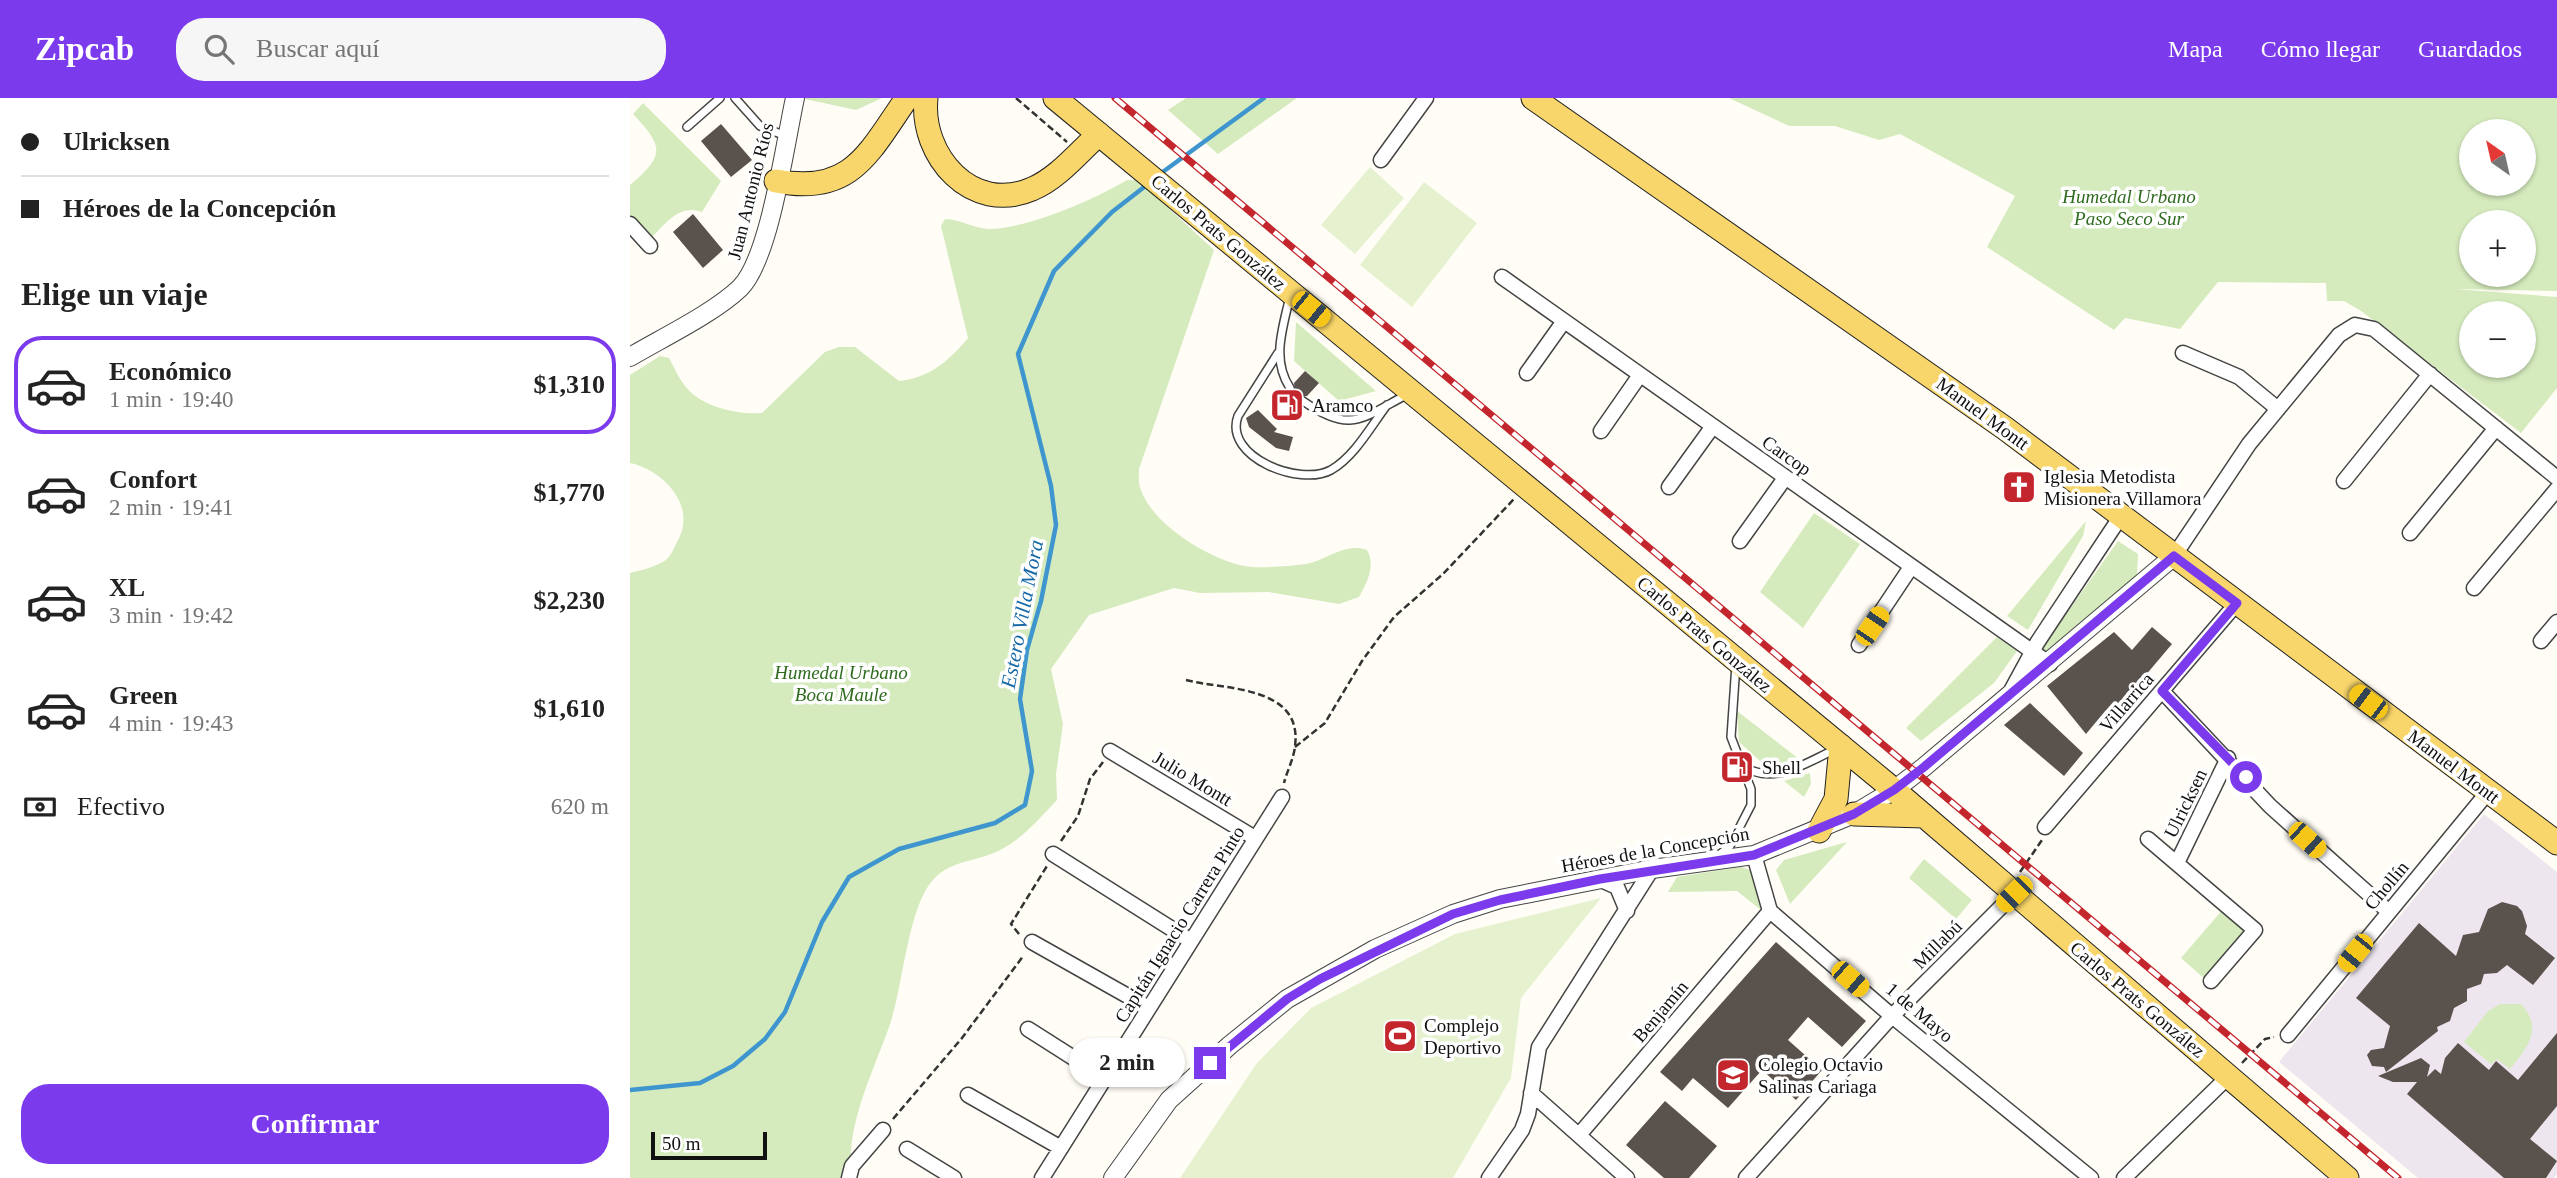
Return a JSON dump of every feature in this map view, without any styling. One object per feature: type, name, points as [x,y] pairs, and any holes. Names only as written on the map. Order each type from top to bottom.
[{"type":"main road","points":[[776,181],[803,185],[822,183],[851,171],[868,154],[906,98]]},
{"type":"main road","points":[[926,98],[927,129],[936,153],[950,172],[980,191],[1004,195],[1028,191],[1045,182],[1099,134]]},
{"type":"main road","name":"Carlos Prats González","points":[[1055,98],[1894,790],[2347,1178]]},
{"type":"main road","name":"Manuel Montt","points":[[1533,98],[1900,353],[2557,844]]},
{"type":"main road","points":[[1819,831],[1836,799],[1841,746]]},
{"type":"main road","points":[[1854,814],[1924,816]]},
{"type":"street","name":"Juan Antonio Ríos","points":[[630,357],[732,295],[748,278],[758,258],[794,98]]},
{"type":"street","points":[[1381,160],[1426,98]]},
{"type":"street","points":[[630,224],[650,246]]},
{"type":"street","name":"Carcop","points":[[1502,277],[2050,664]]},
{"type":"street","points":[[1527,373],[1564,321]]},
{"type":"street","name":"Héroes de la Concepción","points":[[1113,1178],[1169,1100],[1287,999],[1320,979],[1453,914],[1500,900],[1600,879],[1754,855],[1819,831],[1894,790],[2050,664],[2174,556],[2249,444],[2339,335],[2354,325],[2374,329],[2430,374]]},
{"type":"street","points":[[2183,353],[2239,377],[2278,409]]},
{"type":"street","points":[[2344,481],[2430,374],[2557,478]]},
{"type":"street","points":[[1601,431],[1640,375]]},
{"type":"street","points":[[1670,488],[1713,426]]},
{"type":"street","points":[[2410,533],[2496,428]]},
{"type":"street","points":[[1740,541],[1785,478]]},
{"type":"street","points":[[2474,588],[2557,489]]},
{"type":"street","name":"Héroes de la Concepción","points":[[2007,698],[2031,653],[2121,516]]},
{"type":"street","points":[[1859,645],[1911,567]]},
{"type":"street","name":"Villarrica","points":[[2045,827],[2237,603]]},
{"type":"street","points":[[2541,641],[2557,622]]},
{"type":"street","name":"Ulricksen","points":[[2162,691],[2278,813],[2389,912]]},
{"type":"street","name":"Julio Montt","points":[[1110,751],[1255,838]]},
{"type":"street","name":"Ulricksen","points":[[2177,863],[2228,758]]},
{"type":"street","name":"Chollín","points":[[2288,1035],[2488,792]]},
{"type":"street","name":"Capitán Ignacio Carrera Pinto","points":[[1042,1178],[1282,797]]},
{"type":"street","points":[[2148,839],[2255,930],[2211,981]]},
{"type":"street","points":[[1053,854],[1191,941]]},
{"type":"street","points":[[1754,855],[1770,911]]},
{"type":"street","points":[[1489,1178],[1522,1130],[1539,1048],[1652,869]]},
{"type":"street","points":[[1600,879],[1617,887],[1627,911]]},
{"type":"street","name":"Millabú","points":[[1746,1178],[2007,888]]},
{"type":"street","name":"1 de Mayo","points":[[1770,911],[1892,1016],[2091,1178]]},
{"type":"street","name":"Benjamín","points":[[1579,1135],[1770,911]]},
{"type":"street","points":[[1032,942],[1149,1008]]},
{"type":"street","points":[[1027,1029],[1105,1078]]},
{"type":"street","points":[[2124,1178],[2224,1072]]},
{"type":"street","points":[[1531,1093],[1628,1178]]},
{"type":"street","points":[[968,1095],[1061,1148]]},
{"type":"street","points":[[849,1178],[852,1166],[883,1130]]},
{"type":"street","points":[[906,1149],[954,1178]]},
{"type":"lane","points":[[687,127],[720,98]]},
{"type":"lane","points":[[735,98],[760,126],[786,136]]},
{"type":"lane","points":[[1290,388],[1280,370],[1278,353],[1291,292]]},
{"type":"lane","points":[[1278,353],[1238,416],[1235,426],[1238,438],[1251,452],[1279,471],[1310,476],[1331,470],[1350,454],[1387,405]]},
{"type":"lane","points":[[1303,401],[1331,419],[1348,421],[1364,418],[1412,392]]},
{"type":"lane","points":[[1710,863],[1730,846],[1751,805],[1751,789],[1731,737],[1736,660]]},
{"type":"lane","points":[[1740,764],[1753,774],[1779,775],[1841,746]]},
{"type":"path","points":[[1016,98],[1079,152]]},
{"type":"path","points":[[1295,747],[1325,723],[1362,661],[1394,617],[1443,573],[1526,486]]},
{"type":"path","points":[[1186,680],[1207,686],[1252,690],[1280,706],[1291,720],[1295,747],[1282,797]]},
{"type":"path","points":[[883,1130],[962,1038],[1032,942],[1020,935],[1011,924],[1078,816],[1090,779],[1110,751]]},
{"type":"path","points":[[2007,888],[2007,871],[2015,878],[2040,846],[2045,827]]},
{"type":"path","points":[[2224,1072],[2226,1063],[2241,1064],[2265,1039],[2288,1035]]},
{"type":"shaded area","points":[[2484,814],[2557,872],[2557,1174],[2554,1178],[2418,1178],[2279,1062]]},
{"type":"green space","points":[[805,98],[882,98],[856,110],[805,99]]},
{"type":"green space","points":[[1186,98],[1297,98],[1218,154],[1168,110]]},
{"type":"green space","name":"Humedal Urbano Paso Seco Sur","points":[[1729,98],[2557,98],[2557,291],[2455,289],[2557,297],[2557,388],[2521,433],[2361,311],[2344,301],[2327,301],[2326,283],[2218,282],[2180,329],[2125,318],[2114,330],[1987,247],[2015,196],[1900,134],[1879,140],[1835,126],[1789,126]]},
{"type":"green space","points":[[643,103],[721,181],[702,212],[686,210],[679,213],[649,240],[630,219],[630,185],[650,166],[656,150],[650,134],[633,114]]},
{"type":"green space","points":[[1370,167],[1404,198],[1355,254],[1321,225]]},
{"type":"green space","name":"Humedal Urbano Boca Maule","points":[[1127,180],[1138,180],[1214,250],[1139,469],[1139,485],[1148,504],[1158,517],[1188,541],[1221,559],[1237,564],[1252,567],[1299,565],[1351,548],[1367,550],[1371,568],[1365,586],[1359,597],[1339,604],[1269,592],[1200,593],[1174,588],[1089,615],[1051,669],[1063,724],[1056,774],[1057,800],[1027,831],[1001,850],[953,866],[939,874],[925,892],[918,907],[892,1018],[857,1117],[851,1158],[852,1178],[630,1178],[630,573],[668,558],[682,529],[683,516],[680,503],[665,482],[655,473],[630,463],[630,375],[660,356],[669,358],[683,384],[701,400],[732,411],[753,413],[762,413],[825,352],[839,347],[855,347],[899,381],[920,376],[946,361],[968,338],[941,226],[945,219],[988,229],[1004,228],[1040,219],[1079,204]]},
{"type":"green space","points":[[1424,182],[1477,223],[1412,307],[1360,265]]},
{"type":"green space","points":[[1296,322],[1376,391],[1339,401],[1294,361]]},
{"type":"green space","points":[[1814,513],[1860,544],[1803,628],[1760,592]]},
{"type":"green space","points":[[2086,521],[2083,536],[2028,630],[2007,616]]},
{"type":"green space","points":[[2118,541],[2138,554],[2137,574],[2049,657],[2040,651]]},
{"type":"green space","points":[[1997,637],[2017,651],[1994,683],[1921,741],[1906,728]]},
{"type":"green space","points":[[1737,711],[1799,759],[1770,770],[1739,742]]},
{"type":"green space","points":[[1810,773],[1811,784],[1804,797],[1784,781]]},
{"type":"green space","points":[[1847,842],[1790,904],[1776,870],[1784,860]]},
{"type":"green space","points":[[1924,859],[1972,900],[1956,919],[1909,878]]},
{"type":"green space","points":[[1741,867],[1753,871],[1765,908],[1761,910],[1737,891],[1668,892],[1677,877]]},
{"type":"green space","name":"Complejo Deportivo","points":[[1601,898],[1521,998],[1511,1078],[1453,1178],[1180,1178],[1257,1063],[1311,1008],[1455,934]]},
{"type":"green space","points":[[2224,908],[2250,930],[2207,981],[2181,958]]},
{"type":"green space","points":[[2500,1004],[2521,1004],[2531,1022],[2532,1030],[2527,1046],[2510,1069],[2497,1059],[2491,1064],[2464,1042],[2488,1011]]},
{"type":"building","points":[[721,124],[752,160],[731,177],[701,141]]},
{"type":"building","points":[[693,214],[723,250],[703,268],[673,232]]},
{"type":"building","points":[[1305,371],[1319,383],[1307,396],[1298,397],[1299,406],[1294,411],[1280,399],[1286,392],[1295,392],[1294,383]]},
{"type":"building","points":[[1258,410],[1277,429],[1274,432],[1293,437],[1289,451],[1276,448],[1249,427],[1246,418]]},
{"type":"building","points":[[2152,627],[2172,644],[2112,715],[2106,710],[2086,734],[2047,686],[2114,632],[2132,650]]},
{"type":"building","points":[[2030,703],[2083,753],[2064,776],[2004,725]]},
{"type":"building","points":[[2502,902],[2517,906],[2522,911],[2527,926],[2525,934],[2555,958],[2533,985],[2507,965],[2497,973],[2484,974],[2481,984],[2467,989],[2467,1001],[2454,1008],[2450,1021],[2437,1027],[2438,1031],[2386,1072],[2384,1067],[2372,1066],[2367,1055],[2371,1050],[2384,1048],[2390,1026],[2356,998],[2419,923],[2456,956],[2463,935],[2479,932],[2488,909]]},
{"type":"building","points":[[1776,942],[1866,1021],[1842,1047],[1808,1017],[1788,1040],[1822,1070],[1796,1100],[1762,1070],[1728,1108],[1693,1078],[1682,1091],[1660,1072]]},
{"type":"building","points":[[2557,1033],[2557,1106],[2530,1139],[2557,1161],[2546,1178],[2504,1178],[2407,1094],[2417,1082],[2393,1082],[2378,1076],[2421,1058],[2430,1065],[2427,1077],[2435,1069],[2441,1074],[2445,1058],[2458,1043],[2489,1070],[2496,1061],[2518,1080]]},
{"type":"building","points":[[1665,1101],[1717,1146],[1689,1178],[1664,1178],[1626,1145]]},
{"type":"waterway","name":"Estero Villa Mora","points":[[1160,174],[1264,98]]},
{"type":"waterway","name":"Estero Villa Mora","points":[[630,1090],[700,1083],[733,1066],[765,1039],[785,1012],[822,922],[849,877],[899,849],[995,823],[1025,805],[1032,771],[1020,699],[1027,650],[1041,601],[1056,525],[1051,486],[1018,354],[1054,271],[1112,212],[1148,184]]},
{"type":"railway","points":[[1115,98],[2398,1178]]},
{"type":"place","name":"Aramco","points":[[1287,405]]},
{"type":"place","name":"Iglesia Metodista Misionera Villamora","points":[[2019,487]]},
{"type":"place","name":"Shell","points":[[1737,767]]},
{"type":"place","name":"Complejo Deportivo","points":[[1400,1036]]},
{"type":"place","name":"Colegio Octavio Salinas Cariaga","points":[[1733,1075]]},
{"type":"route","points":[[1210,1063],[1287,999],[1375,949],[1414,934],[1453,914],[1500,900],[1600,879],[1754,855],[1819,831],[1854,814],[1894,790],[1924,767],[2145,584],[2174,556],[2237,603],[2162,691],[2246,777]]}]
